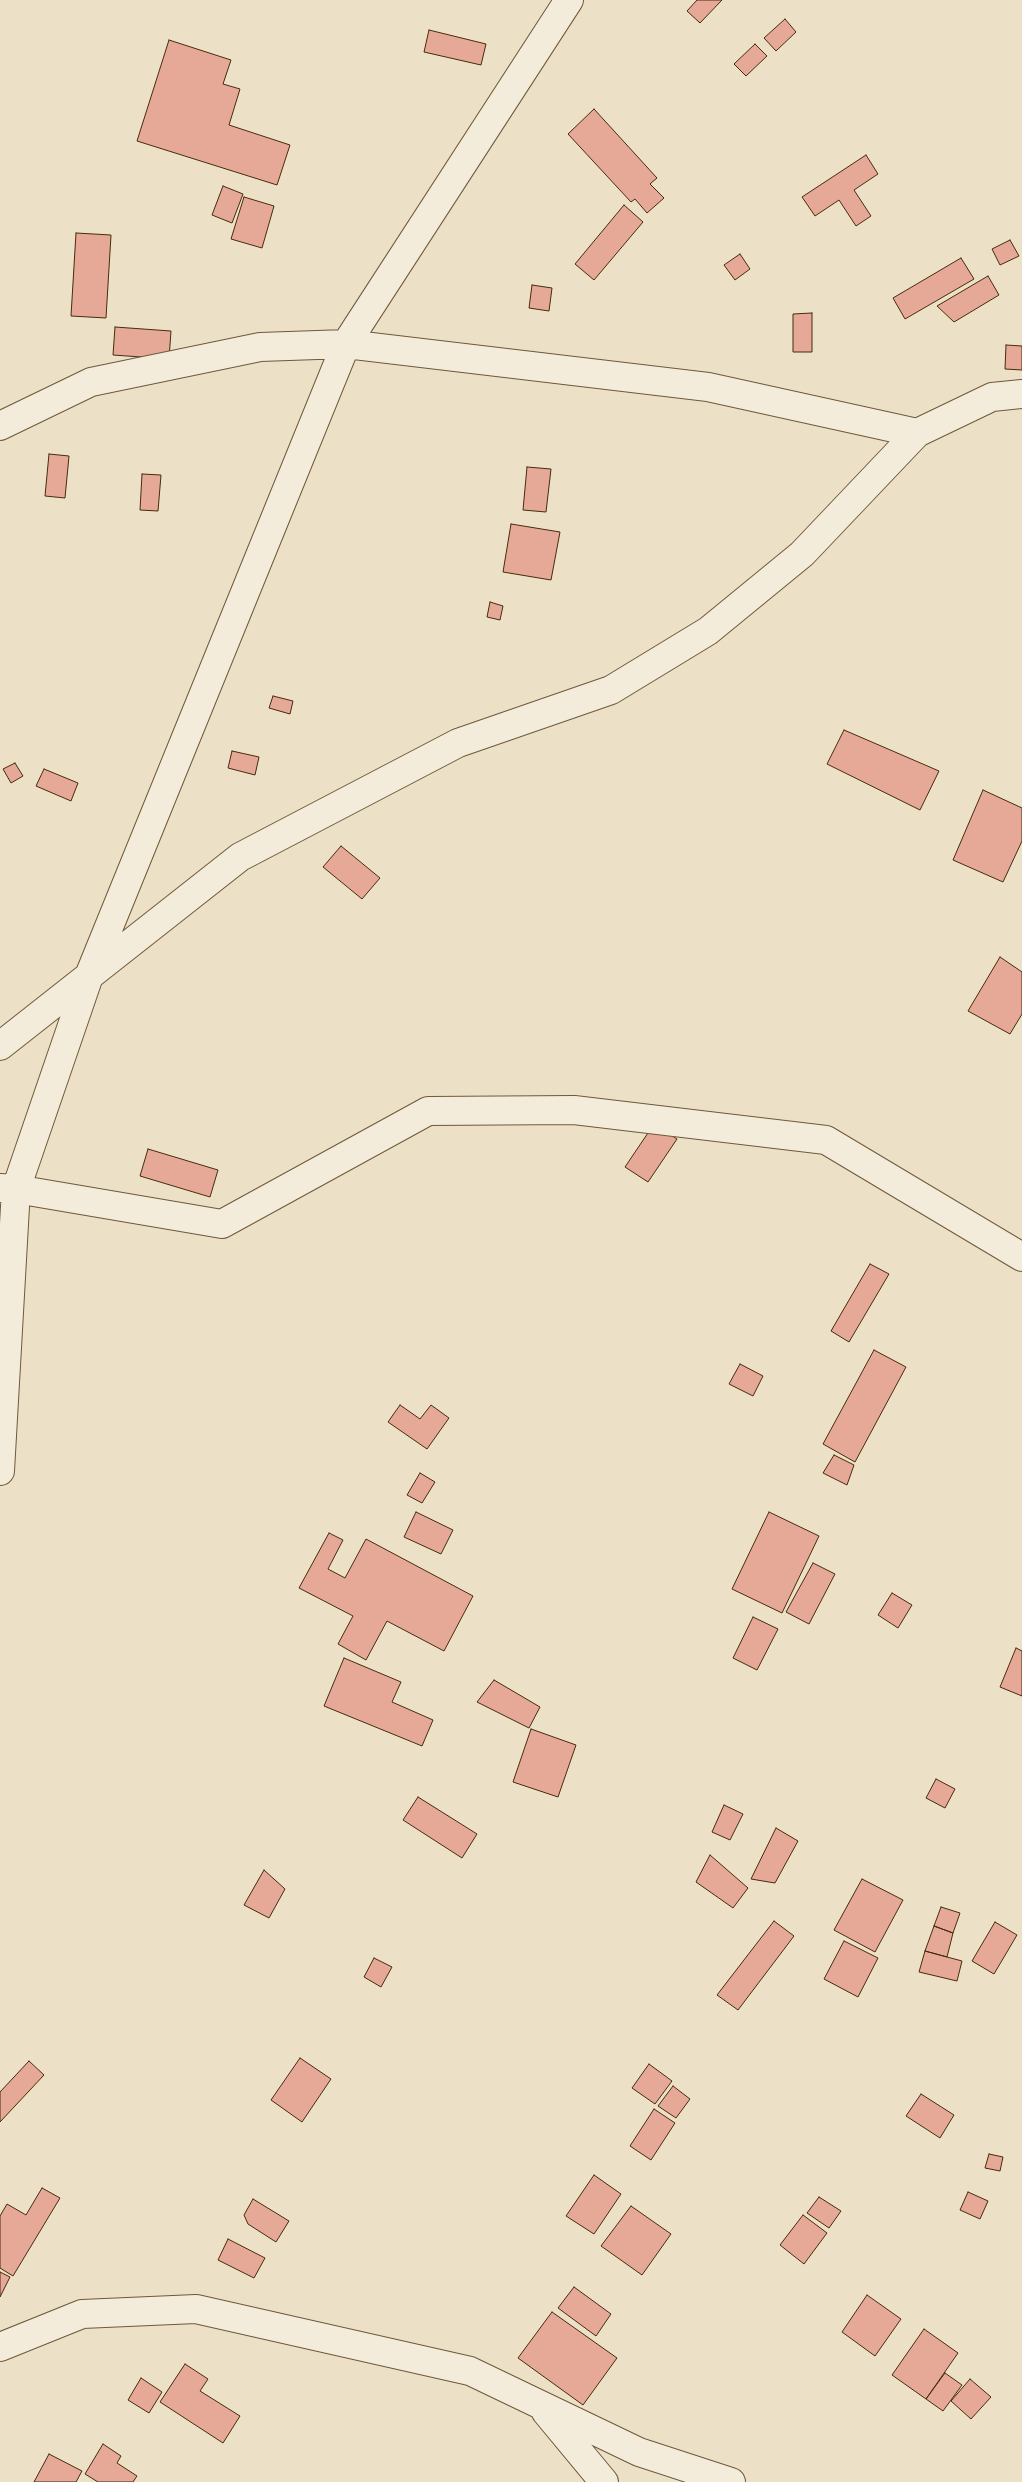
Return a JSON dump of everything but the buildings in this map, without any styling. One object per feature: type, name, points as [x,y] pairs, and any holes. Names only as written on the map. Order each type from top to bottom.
[{"type":"street","points":[[0,1471],[8,1189],[89,976],[346,344],[570,0]]},
{"type":"street","points":[[0,426],[91,382],[260,347],[346,344],[708,387],[917,432]]},
{"type":"street","points":[[0,1046],[240,857],[458,743],[611,690],[708,631],[802,554],[917,432],[992,397],[1022,394]]},
{"type":"street","points":[[8,1189],[222,1224],[428,1111],[574,1110],[826,1140],[1022,1257]]},
{"type":"street","points":[[0,2347],[82,2314],[196,2309],[470,2371],[638,2452],[731,2482]]},
{"type":"street","points":[[540,2404],[604,2482]]}]
